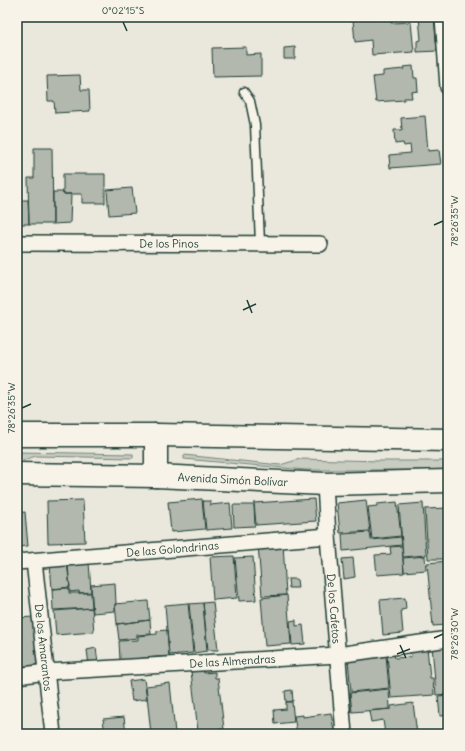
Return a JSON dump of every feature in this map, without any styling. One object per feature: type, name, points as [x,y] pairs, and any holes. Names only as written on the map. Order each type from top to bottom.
[{"type":"highway","points":[[17,435],[156,435],[448,440]]},
{"type":"highway","points":[[156,435],[156,476]]},
{"type":"highway","name":"Avenida Simón Bolívar","points":[[17,474],[156,476],[325,484],[448,481]]},
{"type":"street","points":[[442,17],[448,87]]},
{"type":"street","name":"De los Pinos","points":[[17,242],[320,244]]},
{"type":"street","name":"De los Cafetos","points":[[325,484],[344,734]]},
{"type":"street","name":"De las Golondrinas","points":[[17,562],[328,536]]},
{"type":"street","name":"De los Amarantos","points":[[34,560],[53,734]]},
{"type":"street","name":"De las Almendras","points":[[17,676],[46,672],[338,655],[448,639]]},
{"type":"lane","points":[[244,92],[250,102],[255,125],[260,243]]},
{"type":"shaded area","points":[[17,452],[133,454],[133,458],[36,456],[17,462]]},
{"type":"shaded area","points":[[184,455],[280,465],[300,459],[448,461],[448,470],[306,470],[184,459]]},
{"type":"building","points":[[390,17],[391,23],[411,22],[414,52],[372,55],[371,40],[355,42],[353,20]]},
{"type":"building","points":[[419,17],[434,17],[437,51],[417,52],[417,41],[421,40]]},
{"type":"building","points":[[246,47],[246,55],[261,54],[261,76],[213,77],[212,48]]},
{"type":"building","points":[[295,47],[295,59],[284,59],[284,48]]},
{"type":"building","points":[[413,66],[414,78],[417,78],[418,91],[411,92],[412,98],[376,102],[373,77],[383,76],[383,71],[404,69],[403,67]]},
{"type":"building","points":[[80,75],[81,90],[89,90],[90,111],[55,113],[54,101],[48,101],[47,76]]},
{"type":"building","points":[[425,116],[428,151],[439,150],[441,164],[390,168],[389,155],[411,153],[410,145],[404,146],[403,143],[395,144],[394,130],[402,130],[401,118]]},
{"type":"building","points":[[34,148],[52,148],[53,224],[29,224],[28,178],[34,178]]},
{"type":"building","points":[[63,174],[105,174],[105,203],[82,203],[82,194],[63,194]]},
{"type":"building","points":[[132,188],[135,213],[109,215],[107,190]]},
{"type":"building","points":[[53,192],[71,194],[70,223],[53,224]]},
{"type":"building","points":[[17,200],[28,200],[29,224],[18,224]]},
{"type":"building","points":[[202,499],[205,529],[171,532],[168,502]]},
{"type":"building","points":[[314,499],[316,521],[256,525],[254,503]]},
{"type":"building","points":[[83,500],[85,542],[48,543],[47,501]]},
{"type":"building","points":[[366,500],[370,531],[340,533],[337,503]]},
{"type":"building","points":[[203,501],[210,501],[210,505],[230,503],[232,528],[206,530]]},
{"type":"building","points":[[397,502],[401,536],[372,539],[368,507],[377,506],[377,504]]},
{"type":"building","points":[[423,503],[426,555],[403,557],[399,505]]},
{"type":"building","points":[[233,505],[254,505],[255,526],[234,527]]},
{"type":"building","points":[[448,508],[448,559],[428,559],[425,509]]},
{"type":"building","points":[[25,512],[28,546],[17,547],[17,513]]},
{"type":"building","points":[[370,532],[371,540],[401,537],[402,545],[343,551],[342,534]]},
{"type":"building","points":[[283,543],[286,595],[262,596],[258,544]]},
{"type":"building","points":[[402,546],[404,573],[377,575],[375,555],[391,554],[390,547]]},
{"type":"building","points":[[234,556],[237,598],[213,600],[210,557]]},
{"type":"building","points":[[425,556],[426,570],[404,572],[403,558]]},
{"type":"building","points":[[253,557],[256,600],[239,601],[235,558]]},
{"type":"building","points":[[353,558],[355,577],[344,579],[342,559]]},
{"type":"building","points":[[448,561],[448,595],[444,596],[447,625],[433,626],[427,563]]},
{"type":"building","points":[[89,562],[91,592],[70,592],[68,563]]},
{"type":"building","points":[[67,563],[70,587],[52,589],[50,564]]},
{"type":"building","points":[[288,579],[297,579],[298,588],[289,588]]},
{"type":"building","points":[[115,583],[115,611],[93,613],[91,585]]},
{"type":"building","points":[[69,588],[69,593],[91,593],[92,608],[53,610],[52,589]]},
{"type":"building","points":[[287,595],[291,644],[265,646],[261,598]]},
{"type":"building","points":[[405,598],[406,609],[401,610],[403,633],[383,635],[380,600]]},
{"type":"building","points":[[148,601],[150,620],[117,624],[115,604]]},
{"type":"building","points":[[213,602],[218,650],[208,650],[203,603]]},
{"type":"building","points":[[188,603],[193,653],[169,655],[165,605]]},
{"type":"building","points":[[203,603],[207,651],[194,653],[189,604]]},
{"type":"building","points":[[92,608],[94,632],[56,635],[54,611]]},
{"type":"building","points":[[34,617],[37,665],[25,666],[25,668],[17,669],[17,618]]},
{"type":"building","points":[[150,620],[151,634],[137,635],[137,638],[119,640],[117,624]]},
{"type":"building","points":[[296,620],[296,626],[303,625],[305,644],[292,645],[290,621]]},
{"type":"building","points":[[167,630],[169,656],[120,660],[119,641],[138,640],[138,636],[157,634],[157,631]]},
{"type":"building","points":[[447,644],[448,694],[436,695],[432,645]]},
{"type":"building","points":[[427,647],[430,678],[433,678],[434,695],[391,698],[387,655],[394,655],[395,658],[411,657],[410,649]]},
{"type":"building","points":[[96,648],[98,663],[89,665],[87,650]]},
{"type":"building","points":[[386,655],[389,688],[351,692],[348,659]]},
{"type":"building","points":[[203,670],[204,673],[215,672],[215,678],[218,678],[224,729],[198,731],[191,671]]},
{"type":"building","points":[[144,679],[147,699],[132,701],[129,681]]},
{"type":"building","points":[[170,683],[175,733],[151,734],[146,686]]},
{"type":"building","points":[[389,689],[390,709],[352,712],[350,693]]},
{"type":"building","points":[[292,690],[293,701],[286,702],[285,691]]},
{"type":"building","points":[[448,695],[448,715],[440,716],[438,696]]},
{"type":"building","points":[[286,702],[292,702],[294,722],[275,724],[274,710],[286,709]]},
{"type":"building","points":[[413,703],[417,734],[385,734],[383,720],[371,722],[369,711],[391,709],[391,706]]},
{"type":"building","points":[[331,713],[334,731],[297,734],[294,716],[303,715],[303,717]]},
{"type":"building","points":[[124,717],[126,734],[105,734],[103,719]]}]
